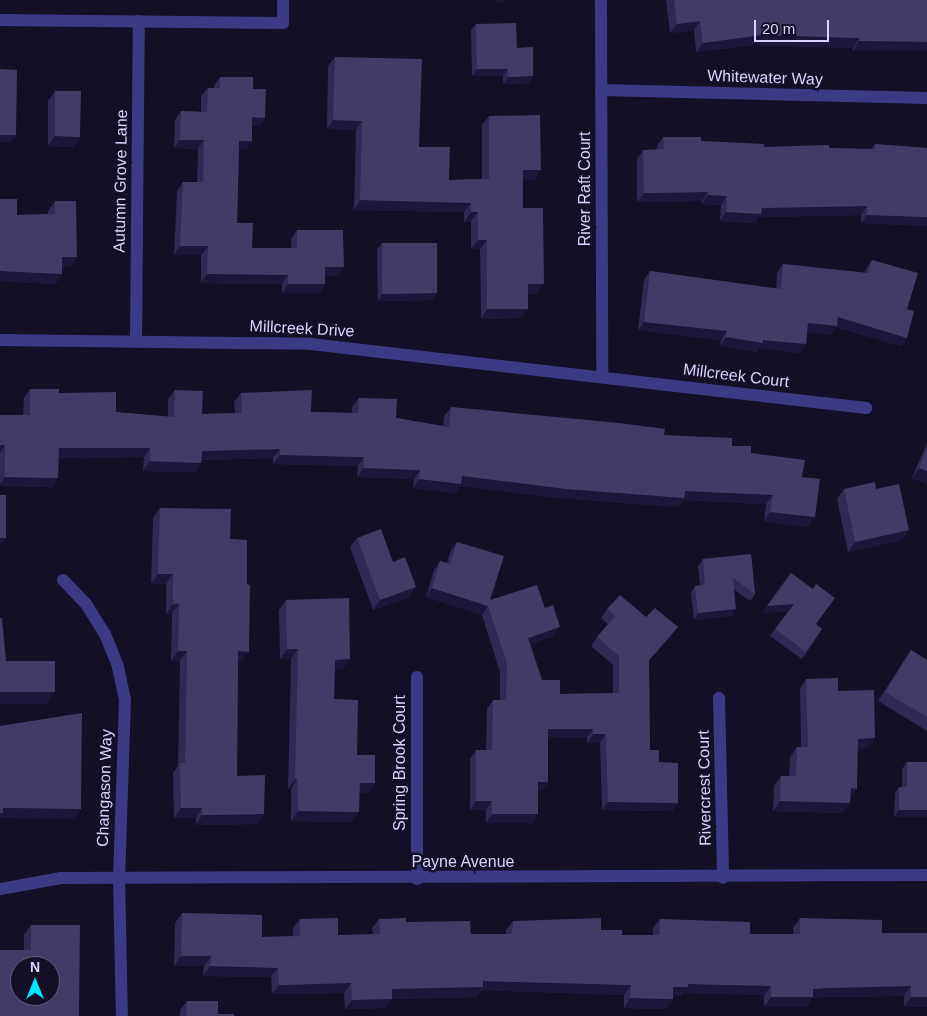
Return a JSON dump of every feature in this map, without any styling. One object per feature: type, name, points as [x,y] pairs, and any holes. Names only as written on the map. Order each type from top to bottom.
[{"type":"street","points":[[0,20],[283,22],[283,0]]},
{"type":"street","name":"River Raft Court","points":[[601,1],[602,377]]},
{"type":"street","name":"Autumn Grove Lane","points":[[136,342],[139,21]]},
{"type":"street","name":"Whitewater Way","points":[[601,90],[927,98]]},
{"type":"street","name":"Millcreek Drive","points":[[0,340],[311,344],[602,377]]},
{"type":"street","name":"Millcreek Court","points":[[602,377],[866,408]]},
{"type":"street","name":"Changason Way","points":[[63,580],[86,604],[105,634],[118,667],[125,699],[119,877],[122,1016]]},
{"type":"street","name":"Spring Brook Court","points":[[417,677],[417,879]]},
{"type":"street","name":"Rivercrest Court","points":[[719,698],[723,878]]},
{"type":"street","name":"Payne Avenue","points":[[0,889],[60,878],[119,877],[417,879],[927,875]]},
{"type":"building","points":[[674,0],[927,0],[927,42],[859,41],[859,38],[761,35],[703,43],[700,21],[677,24]]},
{"type":"building","points":[[516,23],[517,48],[533,47],[533,76],[508,77],[508,69],[477,69],[476,24]]},
{"type":"building","points":[[335,57],[422,59],[419,147],[450,147],[449,180],[489,179],[489,116],[540,115],[541,170],[523,170],[523,208],[543,208],[544,284],[528,284],[528,309],[487,309],[487,240],[478,240],[478,212],[471,212],[471,203],[360,200],[362,121],[333,120]]},
{"type":"building","points":[[0,69],[17,70],[16,135],[0,135]]},
{"type":"building","points":[[220,77],[253,77],[253,89],[266,89],[265,118],[252,117],[252,141],[239,141],[237,223],[253,223],[252,248],[297,248],[297,230],[343,230],[344,267],[325,267],[325,284],[288,284],[288,275],[207,274],[208,246],[180,246],[183,182],[203,182],[204,140],[180,140],[181,111],[207,112],[208,88],[220,88]]},
{"type":"building","points":[[55,91],[81,91],[80,137],[55,136]]},
{"type":"building","points":[[663,137],[701,137],[701,141],[764,144],[764,147],[829,145],[829,148],[875,149],[875,144],[927,148],[927,217],[867,215],[867,206],[762,208],[761,214],[726,212],[727,196],[708,195],[708,192],[644,193],[643,150],[664,149]]},
{"type":"building","points":[[0,199],[17,199],[17,215],[55,214],[55,201],[76,201],[77,257],[62,257],[62,274],[0,271]]},
{"type":"building","points":[[382,243],[437,243],[437,293],[382,294]]},
{"type":"building","points":[[872,260],[918,273],[907,309],[914,311],[907,338],[838,317],[837,326],[808,323],[806,344],[763,340],[763,343],[726,337],[727,331],[644,322],[650,271],[781,289],[783,264],[868,273]]},
{"type":"building","points":[[30,389],[59,389],[59,393],[116,392],[116,412],[174,417],[175,390],[203,391],[202,414],[242,413],[241,393],[312,390],[311,412],[358,413],[359,398],[397,399],[396,418],[449,427],[451,407],[665,429],[664,435],[732,438],[732,446],[751,446],[751,453],[805,460],[802,477],[820,479],[815,517],[770,512],[773,495],[685,491],[684,498],[566,489],[462,476],[461,484],[419,479],[420,470],[364,468],[364,457],[280,455],[280,449],[202,451],[201,463],[150,461],[150,448],[59,448],[58,478],[5,477],[5,445],[0,445],[0,415],[30,415]]},
{"type":"building","points":[[927,449],[927,471],[919,468]]},
{"type":"building","points":[[875,482],[876,489],[899,484],[909,530],[855,542],[844,489]]},
{"type":"building","points":[[0,495],[6,495],[6,538],[0,538]]},
{"type":"building","points":[[160,508],[231,509],[230,539],[247,540],[247,584],[250,585],[249,652],[238,651],[237,776],[265,775],[264,814],[202,815],[202,808],[181,808],[180,763],[185,763],[187,651],[178,651],[179,604],[173,604],[173,574],[158,574]]},
{"type":"building","points":[[381,529],[393,562],[405,557],[416,587],[380,600],[357,538]]},
{"type":"building","points":[[457,542],[504,556],[490,600],[537,585],[545,608],[553,605],[560,627],[528,638],[542,680],[560,680],[560,694],[619,693],[619,656],[597,637],[615,616],[607,609],[620,595],[646,617],[655,608],[678,627],[649,660],[650,750],[659,750],[659,762],[678,763],[678,803],[608,802],[606,734],[593,734],[593,729],[548,729],[548,782],[538,782],[538,814],[492,814],[492,801],[476,801],[476,750],[492,750],[493,700],[506,700],[507,663],[488,606],[432,588],[440,561],[450,564]]},
{"type":"building","points":[[751,554],[755,594],[733,578],[736,609],[698,613],[695,586],[705,585],[703,559]]},
{"type":"building","points":[[791,573],[813,589],[816,584],[835,598],[816,624],[822,629],[806,652],[775,629],[794,604],[767,606]]},
{"type":"building","points":[[349,598],[350,659],[335,660],[334,699],[358,700],[357,755],[375,755],[375,783],[360,783],[359,812],[298,811],[297,779],[295,779],[298,649],[287,649],[286,600]]},
{"type":"building","points":[[0,618],[2,618],[6,661],[55,661],[55,692],[0,692]]},
{"type":"building","points":[[911,650],[927,660],[927,717],[885,692]]},
{"type":"building","points":[[838,678],[838,691],[874,690],[875,738],[858,739],[857,789],[851,788],[850,803],[780,801],[781,776],[796,776],[797,747],[808,747],[806,679]]},
{"type":"building","points":[[82,713],[81,809],[3,808],[3,813],[0,813],[0,726]]},
{"type":"building","points":[[907,762],[927,762],[927,810],[899,810],[899,787],[907,787]]},
{"type":"building","points":[[182,913],[262,915],[262,937],[300,936],[300,919],[338,918],[338,935],[380,934],[379,919],[406,918],[406,922],[470,921],[471,934],[512,934],[513,921],[601,918],[601,930],[622,930],[622,935],[659,935],[660,919],[750,922],[750,934],[800,934],[800,918],[882,920],[882,933],[927,933],[927,997],[911,997],[911,986],[813,989],[813,997],[771,997],[771,986],[688,984],[688,987],[673,987],[673,999],[630,998],[631,985],[483,981],[483,987],[392,989],[392,999],[352,1000],[351,983],[279,985],[278,968],[210,966],[211,956],[181,956]]},
{"type":"building","points":[[31,925],[80,925],[79,1016],[0,1016],[0,950],[31,950]]},
{"type":"building","points":[[187,1001],[218,1001],[218,1014],[234,1014],[234,1016],[186,1016]]}]
